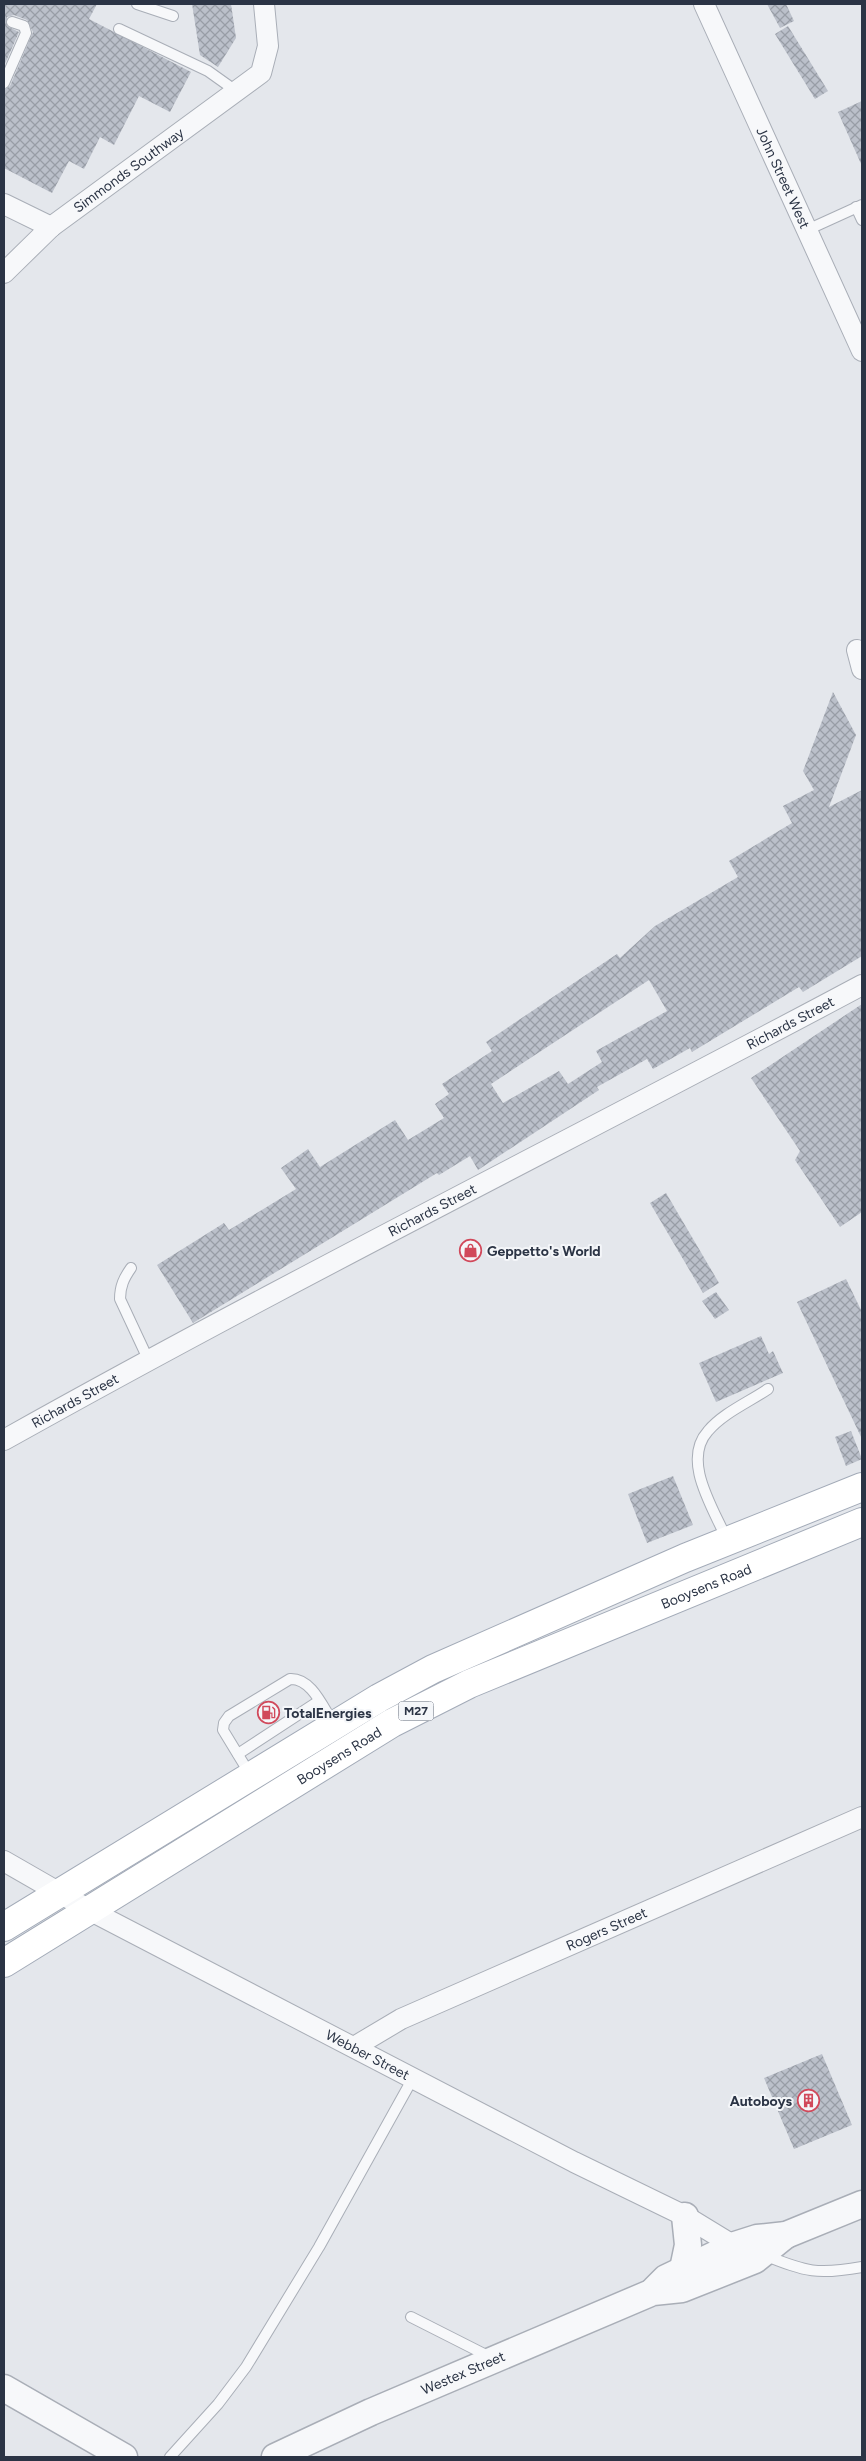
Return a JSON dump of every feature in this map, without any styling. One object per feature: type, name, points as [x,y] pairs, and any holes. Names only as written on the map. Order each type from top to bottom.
[{"type":"main road","name":"Booysens Road","points":[[4,1927],[335,1725],[433,1669],[727,1541],[862,1487]]},
{"type":"main road","name":"Booysens Road","points":[[4,1964],[392,1724],[469,1684],[862,1522]]},
{"type":"street","name":"Simmonds Southway","points":[[4,272],[52,227],[261,74],[268,46],[264,4]]},
{"type":"street","name":"John Street West","points":[[704,4],[862,352]]},
{"type":"street","points":[[4,204],[52,227]]},
{"type":"street","name":"Richards Street","points":[[4,1440],[148,1359],[637,1105],[862,985]]},
{"type":"street","name":"Rogers Street","points":[[354,2047],[401,2019],[862,1817]]},
{"type":"street","name":"Webber Street","points":[[4,1861],[91,1911],[574,2162],[685,2216],[751,2253]]},
{"type":"street","points":[[751,2253],[786,2235],[862,2204]]},
{"type":"street","points":[[683,2269],[688,2245],[685,2216]]},
{"type":"street","name":"Westex Street","points":[[653,2292],[666,2278],[683,2269],[751,2253]]},
{"type":"street","name":"Westex Street","points":[[275,2457],[371,2412],[653,2292],[682,2289],[751,2253]]},
{"type":"street","points":[[4,2388],[120,2456]]},
{"type":"lane","points":[[137,4],[174,16]]},
{"type":"lane","points":[[4,83],[26,33],[24,26],[12,22]]},
{"type":"lane","points":[[119,29],[208,71],[236,91]]},
{"type":"lane","points":[[807,230],[859,206],[862,220]]},
{"type":"lane","points":[[131,1268],[123,1279],[120,1299],[148,1359]]},
{"type":"lane","points":[[727,1541],[698,1471],[696,1452],[703,1437],[716,1423],[768,1389]]},
{"type":"lane","points":[[252,1777],[224,1730],[224,1723],[229,1716],[290,1679],[300,1678],[308,1684],[335,1725]]},
{"type":"lane","points":[[238,1754],[319,1701]]},
{"type":"lane","points":[[170,2457],[218,2404],[246,2367],[319,2247],[413,2078]]},
{"type":"lane","points":[[751,2253],[808,2271],[822,2273],[862,2268]]},
{"type":"lane","points":[[411,2317],[493,2359]]},
{"type":"building","points":[[4,4],[97,4],[89,19],[191,72],[170,112],[139,96],[114,145],[100,137],[84,169],[69,161],[52,193],[4,168],[4,90],[10,86],[33,32],[27,20],[14,15],[7,17],[7,26],[19,32],[4,66]]},
{"type":"building","points":[[192,4],[231,4],[236,38],[218,67],[200,55]]},
{"type":"building","points":[[767,4],[786,4],[794,21],[780,28]]},
{"type":"building","points":[[788,26],[828,91],[815,99],[775,34]]},
{"type":"building","points":[[862,101],[862,166],[838,112]]},
{"type":"building","points":[[833,692],[856,735],[829,807],[862,790],[862,956],[803,992],[799,987],[692,1052],[690,1048],[653,1069],[647,1059],[597,1087],[599,1090],[478,1170],[470,1156],[439,1175],[437,1173],[193,1323],[157,1265],[224,1223],[229,1230],[296,1189],[281,1168],[308,1149],[320,1167],[395,1120],[408,1140],[444,1118],[435,1104],[449,1094],[442,1084],[492,1051],[486,1042],[617,954],[620,958],[655,926],[738,877],[729,861],[792,823],[783,806],[814,790],[803,771]],"holes":[[[649,980],[667,1011],[596,1051],[602,1062],[568,1084],[559,1071],[503,1103],[491,1084]]]},
{"type":"building","points":[[862,1004],[862,1212],[840,1227],[795,1160],[800,1151],[751,1078]]},
{"type":"building","points":[[666,1193],[719,1283],[703,1293],[650,1203]]},
{"type":"building","points":[[846,1279],[862,1312],[862,1439],[797,1302]]},
{"type":"building","points":[[716,1292],[729,1310],[715,1319],[702,1301]]},
{"type":"building","points":[[761,1336],[769,1354],[773,1351],[783,1373],[716,1402],[699,1363]]},
{"type":"building","points":[[851,1431],[862,1459],[846,1466],[835,1437]]},
{"type":"building","points":[[673,1476],[693,1525],[647,1543],[628,1494]]},
{"type":"building","name":"Autoboys","points":[[822,2054],[852,2125],[794,2149],[764,2078]]},
{"type":"place","name":"Geppetto's World","points":[[471,1251]]},
{"type":"place","name":"TotalEnergies","points":[[268,1713]]},
{"type":"place","name":"Autoboys","points":[[808,2101]]}]
